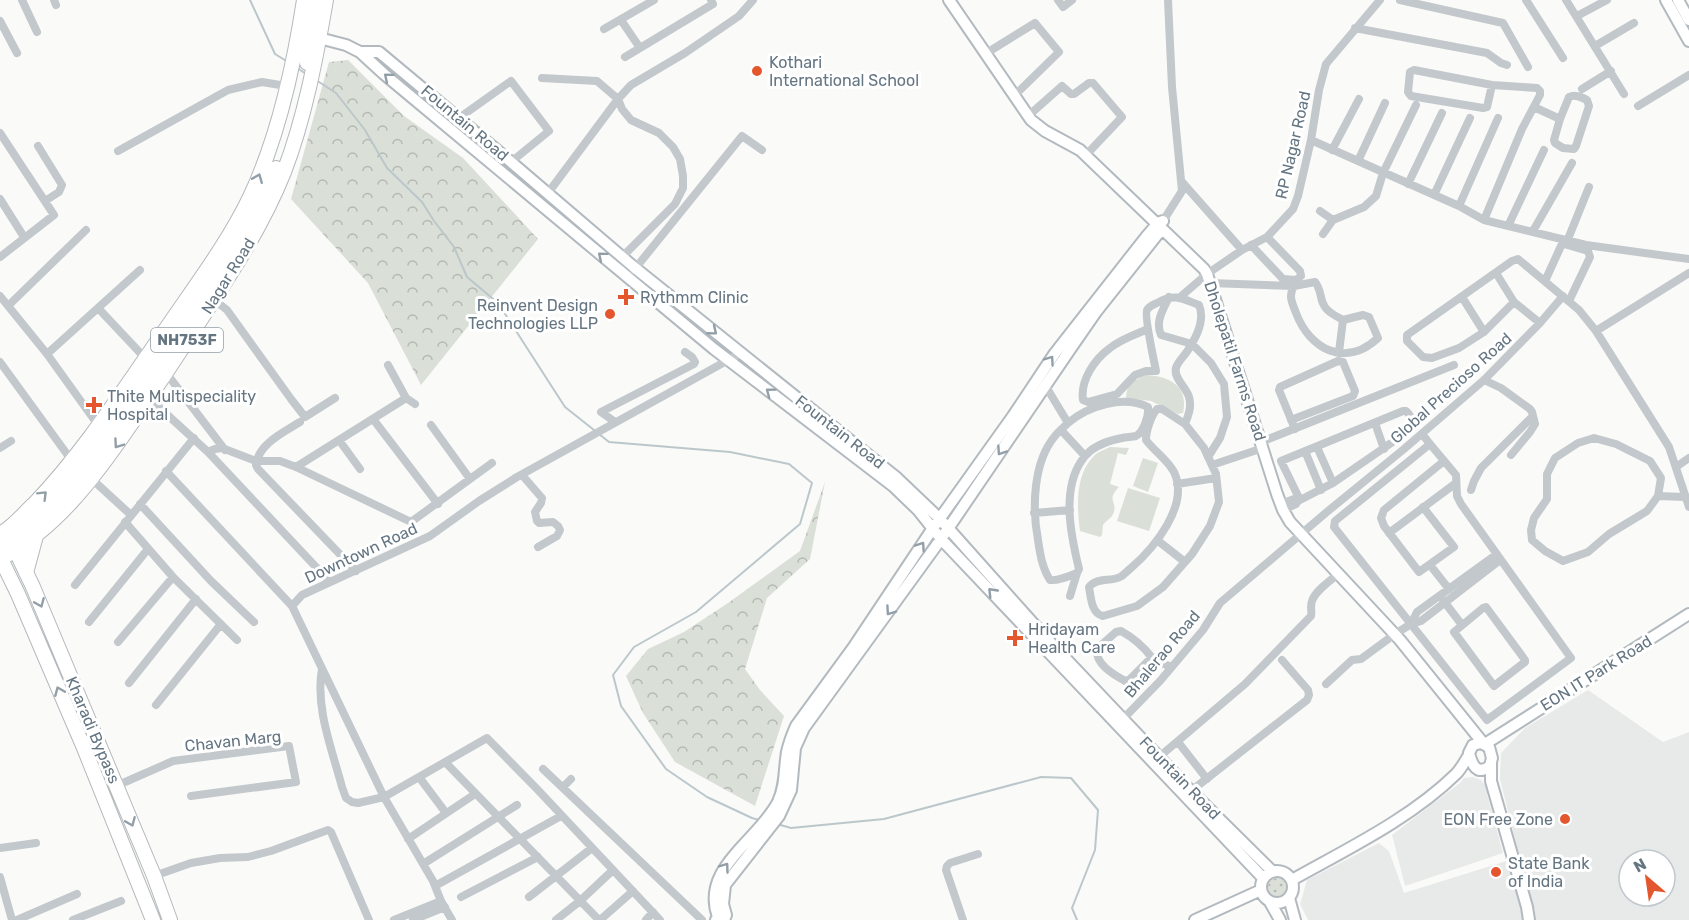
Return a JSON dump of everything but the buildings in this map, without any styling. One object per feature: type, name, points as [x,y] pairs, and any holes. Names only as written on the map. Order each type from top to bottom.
[{"type":"highway","name":"Nagar Road","points":[[0,558],[11,526],[52,485],[72,461],[233,229],[251,196],[277,125],[304,0]]},
{"type":"highway","points":[[314,0],[314,37]]},
{"type":"highway","points":[[7,543],[47,509],[91,458],[252,218],[278,164],[293,120],[308,74],[314,37],[326,0]]},
{"type":"highway","points":[[302,14],[314,37]]},
{"type":"highway","name":"Nagar Road","points":[[7,543],[36,536],[70,504],[101,468],[252,240],[285,170],[298,131],[308,74]]},
{"type":"highway","points":[[26,573],[36,536]]},
{"type":"highway","name":"Kharadi Bypass","points":[[7,543],[26,573],[154,876],[170,920]]},
{"type":"highway","name":"Kharadi Bypass","points":[[0,558],[18,594],[84,748],[153,920]]},
{"type":"street","points":[[22,0],[37,32]]},
{"type":"street","points":[[604,29],[654,0]]},
{"type":"street","points":[[625,57],[713,3],[711,0]]},
{"type":"street","points":[[548,193],[631,85],[685,53],[740,16],[753,0]]},
{"type":"street","name":"Dholepatil Farms Road","points":[[949,0],[1036,125],[1086,155],[1161,224],[1200,264],[1209,278],[1282,507],[1290,522],[1395,634],[1487,751]]},
{"type":"street","points":[[1058,0],[1063,7],[1072,0]]},
{"type":"street","points":[[719,919],[714,907],[713,892],[718,876],[730,860],[763,829],[791,790],[795,748],[804,728],[941,539],[1041,382],[1055,353],[1099,303],[1146,237],[1161,224],[1182,191],[1168,0]]},
{"type":"street","name":"RP Nagar Road","points":[[1179,298],[1209,278],[1242,250],[1267,237],[1293,209],[1311,140],[1319,90],[1326,64],[1380,0]]},
{"type":"street","points":[[1400,0],[1503,23],[1528,67]]},
{"type":"street","points":[[1526,0],[1563,58]]},
{"type":"street","points":[[1556,0],[1569,1],[1624,94]]},
{"type":"street","points":[[1577,16],[1607,0]]},
{"type":"street","points":[[1666,0],[1689,41]]},
{"type":"street","points":[[1678,0],[1689,20]]},
{"type":"street","points":[[621,20],[640,48]]},
{"type":"street","points":[[0,21],[17,53]]},
{"type":"street","points":[[985,54],[1035,23],[1059,52],[1014,96]]},
{"type":"street","points":[[1595,46],[1634,23]]},
{"type":"street","points":[[1356,28],[1487,53],[1507,65]]},
{"type":"street","name":"Fountain Road","points":[[314,37],[346,45],[360,52],[628,278],[729,360],[893,486],[918,510],[941,539],[1268,875]]},
{"type":"street","name":"Fountain Road","points":[[360,52],[379,52],[635,268],[882,465],[940,519],[1048,640],[1268,875]]},
{"type":"street","points":[[1484,220],[1540,91],[1537,88],[1492,84],[1414,70],[1410,72],[1408,92],[1411,96],[1483,108],[1488,104],[1492,84]]},
{"type":"street","points":[[1582,89],[1611,71]]},
{"type":"street","points":[[1638,106],[1689,75]]},
{"type":"street","points":[[542,78],[597,81],[618,99],[622,109],[631,120],[659,133],[673,147],[680,159],[683,188],[675,204],[622,257]]},
{"type":"street","points":[[459,118],[511,81],[549,131],[514,164],[508,177]]},
{"type":"street","points":[[118,151],[228,90],[262,82],[286,86]]},
{"type":"street","points":[[1028,116],[1062,86],[1074,94],[1089,83],[1094,83],[1122,117],[1086,155]]},
{"type":"street","points":[[1578,96],[1587,100],[1589,106],[1574,149],[1563,148],[1555,143],[1560,119],[1569,98],[1578,96]]},
{"type":"street","points":[[1332,150],[1359,99]]},
{"type":"street","points":[[1358,161],[1385,103]]},
{"type":"street","points":[[1323,234],[1333,220],[1364,207],[1376,196],[1383,173],[1416,105]]},
{"type":"street","points":[[1534,107],[1560,119]]},
{"type":"street","points":[[1408,184],[1442,113]]},
{"type":"street","points":[[1434,195],[1470,118]]},
{"type":"street","points":[[1459,206],[1498,118]]},
{"type":"street","points":[[0,133],[54,214],[0,257]]},
{"type":"street","points":[[628,278],[742,136],[762,150]]},
{"type":"street","points":[[1311,140],[1459,206],[1484,220],[1586,244],[1689,259]]},
{"type":"street","points":[[38,146],[62,185],[59,192],[45,201]]},
{"type":"street","points":[[1508,226],[1544,150]]},
{"type":"street","points":[[1533,231],[1572,163]]},
{"type":"street","points":[[1182,182],[1242,250]]},
{"type":"street","points":[[1568,239],[1589,187]]},
{"type":"street","points":[[0,199],[24,237]]},
{"type":"street","points":[[1320,211],[1333,220]]},
{"type":"street","points":[[9,305],[86,230]]},
{"type":"street","points":[[1251,245],[1283,279],[1296,280],[1301,276],[1300,271],[1267,237]]},
{"type":"street","name":"Global Precioso Road","points":[[1301,535],[1484,380],[1566,298],[1590,257],[1588,251],[1564,244],[1561,246],[1545,281]]},
{"type":"street","points":[[1514,302],[1484,332],[1459,348],[1432,358],[1424,357],[1407,341],[1407,335],[1514,260],[1521,260],[1579,310],[1596,331],[1669,447],[1689,507]]},
{"type":"street","points":[[47,354],[141,270]]},
{"type":"street","points":[[1496,273],[1514,302],[1540,323]]},
{"type":"street","points":[[1596,331],[1689,273]]},
{"type":"street","points":[[1209,278],[1294,286],[1315,282],[1319,287],[1323,304],[1330,312],[1343,320],[1363,315],[1369,316],[1378,338],[1351,353],[1333,352],[1315,343],[1303,327],[1290,298],[1290,292],[1294,286]]},
{"type":"street","points":[[0,296],[47,354],[98,425]]},
{"type":"street","points":[[1168,297],[1158,320],[1161,335],[1192,344],[1211,363],[1224,384],[1227,417],[1210,461]]},
{"type":"street","points":[[1148,329],[1111,347],[1094,364],[1084,381],[1083,400],[1088,402],[1117,394],[1135,375],[1146,371],[1156,371],[1146,310],[1168,297],[1179,298],[1199,306],[1202,319],[1192,344],[1176,369],[1176,375],[1190,398],[1190,412],[1185,424]]},
{"type":"street","points":[[1462,297],[1484,332]]},
{"type":"street","points":[[218,302],[227,310],[305,417],[335,398]]},
{"type":"street","points":[[98,308],[145,358]]},
{"type":"street","points":[[1339,352],[1343,320]]},
{"type":"street","points":[[685,352],[692,357],[694,364]]},
{"type":"street","name":"Downtown Road","points":[[292,606],[302,595],[430,536],[499,488],[741,353]]},
{"type":"street","points":[[1291,420],[1353,396],[1355,391],[1343,362],[1338,361],[1280,387],[1279,390],[1294,429]]},
{"type":"street","points":[[0,362],[72,461]]},
{"type":"street","points":[[615,422],[601,412],[694,364],[702,365],[706,372]]},
{"type":"street","points":[[387,365],[406,398],[415,404]]},
{"type":"street","points":[[1210,461],[1262,445],[1294,429],[1454,365]]},
{"type":"street","points":[[170,378],[225,450]]},
{"type":"street","points":[[1484,380],[1501,388],[1532,412],[1535,424],[1511,455]]},
{"type":"street","points":[[1041,382],[1068,423]]},
{"type":"street","points":[[775,814],[785,781],[786,755],[796,726],[853,648],[933,528],[1041,382]]},
{"type":"street","points":[[149,398],[208,452],[330,582]]},
{"type":"street","points":[[297,467],[406,398]]},
{"type":"street","points":[[1070,596],[1079,569],[1071,533],[1070,510],[1075,474],[1091,449],[1110,440],[1136,436],[1141,432],[1148,407],[1141,404],[1104,404],[1089,410],[1068,423],[1054,437],[1047,450],[1034,492],[1034,513],[1041,557],[1050,580],[1077,573]]},
{"type":"street","points":[[1157,409],[1162,409],[1185,424],[1204,448],[1210,461],[1216,478],[1219,502],[1209,526],[1192,554],[1163,587],[1137,606],[1103,616],[1098,615],[1094,611],[1089,587],[1092,583],[1119,578],[1143,557],[1157,540],[1175,508],[1178,487],[1173,471],[1146,440],[1157,409]]},
{"type":"street","points":[[1282,507],[1294,499],[1299,501],[1333,483],[1410,430],[1412,420],[1406,411],[1281,461],[1299,501]]},
{"type":"street","points":[[1471,490],[1481,468],[1533,416]]},
{"type":"street","points":[[373,419],[438,504]]},
{"type":"street","points":[[300,422],[270,442],[256,461],[258,469],[356,571]]},
{"type":"street","points":[[1375,423],[1384,449]]},
{"type":"street","points":[[431,425],[470,479]]},
{"type":"street","points":[[1061,430],[1085,456]]},
{"type":"street","points":[[1422,434],[1456,475],[1457,496],[1461,504],[1571,658],[1487,720],[1334,527],[1335,521],[1430,444]]},
{"type":"street","points":[[75,585],[194,438]]},
{"type":"street","points":[[1594,438],[1625,448],[1650,461],[1661,478],[1658,496],[1647,511],[1609,534],[1588,552],[1569,559],[1563,561],[1545,551],[1532,540],[1534,518],[1547,499],[1547,474],[1555,458],[1578,443],[1594,438]]},
{"type":"street","points":[[339,440],[360,469]]},
{"type":"street","points":[[0,448],[11,441]]},
{"type":"street","points":[[1317,447],[1333,483]]},
{"type":"street","points":[[208,452],[216,449],[225,450],[256,461],[280,461],[411,522],[492,464]]},
{"type":"street","points":[[1305,451],[1321,490]]},
{"type":"street","points":[[1676,467],[1689,458]]},
{"type":"street","points":[[1423,507],[1454,547],[1419,572],[1389,533],[1381,518],[1384,510],[1444,461]]},
{"type":"street","points":[[166,471],[292,606],[384,797],[452,920]]},
{"type":"street","points":[[522,475],[542,498],[534,512],[537,521],[539,523],[553,522],[560,530],[557,536],[538,547]]},
{"type":"street","points":[[1177,484],[1216,478]]},
{"type":"street","points":[[95,483],[131,515]]},
{"type":"street","points":[[1389,533],[1456,483]]},
{"type":"street","points":[[1658,496],[1685,497]]},
{"type":"street","points":[[140,504],[211,581],[254,622]]},
{"type":"street","points":[[1034,513],[1070,510]]},
{"type":"street","points":[[125,522],[173,577],[237,640]]},
{"type":"street","name":"Bhalerao Road","points":[[1123,719],[1203,630],[1220,603],[1301,535]]},
{"type":"street","points":[[1157,540],[1185,562]]},
{"type":"street","points":[[89,622],[148,549]]},
{"type":"street","points":[[1326,684],[1352,660],[1362,659],[1395,634],[1421,621],[1449,589],[1498,557]]},
{"type":"street","points":[[1442,599],[1498,557]]},
{"type":"street","points":[[1430,565],[1449,589]]},
{"type":"street","points":[[1159,757],[1245,684],[1311,616],[1311,602],[1315,595],[1338,574]]},
{"type":"street","points":[[118,642],[173,577]]},
{"type":"street","points":[[129,683],[196,599]]},
{"type":"street","points":[[1442,599],[1462,625]]},
{"type":"street","points":[[1486,608],[1524,657],[1525,662],[1496,685],[1492,684],[1454,632],[1462,625],[1486,608]]},
{"type":"street","name":"EON IT Park Road","points":[[1487,751],[1504,731],[1689,614]]},
{"type":"street","points":[[156,705],[221,624]]},
{"type":"street","points":[[1152,657],[1129,681],[1125,681],[1102,664],[1096,654],[1097,649],[1116,632],[1121,631],[1152,657],[1172,667]]},
{"type":"street","points":[[1191,791],[1307,700],[1308,690],[1282,660]]},
{"type":"street","points":[[322,669],[320,680],[323,718],[346,798],[358,803],[384,797],[487,738],[660,920]]},
{"type":"street","name":"Dholepatil Farms Road","points":[[1465,722],[1472,764],[1478,769]]},
{"type":"street","points":[[1178,742],[1207,779]]},
{"type":"street","points":[[1295,920],[1289,898],[1293,888],[1292,880],[1417,806],[1457,773],[1474,744],[1487,751]]},
{"type":"street","name":"Chavan Marg","points":[[116,786],[173,761],[289,746],[296,782],[191,796]]},
{"type":"street","points":[[1457,773],[1487,768],[1487,751]]},
{"type":"street","points":[[1487,751],[1491,781],[1529,920]]},
{"type":"street","points":[[445,762],[599,920],[633,891]]},
{"type":"street","points":[[543,769],[702,920]]},
{"type":"street","points":[[1478,769],[1491,781]]},
{"type":"street","points":[[419,777],[446,813]]},
{"type":"street","points":[[563,787],[571,779]]},
{"type":"street","points":[[408,839],[475,794]]},
{"type":"street","points":[[423,864],[517,805]]},
{"type":"street","points":[[435,886],[561,816]]},
{"type":"street","points":[[154,876],[191,863],[220,858],[248,857],[271,851],[328,830],[331,832],[369,920]]},
{"type":"street","points":[[0,848],[36,843]]},
{"type":"street","points":[[529,897],[592,848]]},
{"type":"street","points":[[963,920],[946,870],[950,863],[978,854]]},
{"type":"street","points":[[461,897],[538,857]]},
{"type":"street","points":[[556,920],[580,902],[613,870]]},
{"type":"street","name":"Fountain Road","points":[[1268,875],[1279,871],[1285,872],[1292,880]]},
{"type":"street","points":[[1195,920],[1261,890],[1268,875]]},
{"type":"street","points":[[0,877],[12,920]]},
{"type":"street","points":[[1261,890],[1280,920]]},
{"type":"street","points":[[17,920],[77,894]]},
{"type":"street","points":[[1270,902],[1282,902],[1289,898]]},
{"type":"street","points":[[73,920],[121,901]]},
{"type":"street","points":[[394,920],[443,904]]},
{"type":"street","points":[[413,920],[443,904]]},
{"type":"street","points":[[646,920],[653,912]]},
{"type":"shaded area","name":"EON Free Zone","points":[[1588,690],[1663,742],[1689,732],[1689,920],[1535,920],[1500,779],[1501,753],[1525,728]]},
{"type":"shaded area","points":[[1473,777],[1481,780],[1487,788],[1503,853],[1405,886],[1392,835],[1464,778]]},
{"type":"shaded area","points":[[1379,843],[1389,851],[1404,893],[1513,859],[1525,920],[1308,920],[1300,904],[1307,880]]},
{"type":"green space","points":[[348,60],[404,116],[463,158],[538,239],[421,385],[368,283],[291,199],[329,62]]},
{"type":"green space","points":[[1146,375],[1169,380],[1180,389],[1184,404],[1183,413],[1178,414],[1151,401],[1126,398],[1132,383]]},
{"type":"green space","points":[[1110,447],[1129,448],[1126,455],[1118,453],[1110,484],[1119,487],[1113,495],[1112,516],[1103,525],[1100,537],[1080,531],[1078,512],[1080,482],[1093,457]]},
{"type":"green space","points":[[1143,458],[1158,463],[1148,492],[1133,486]]},
{"type":"green space","points":[[825,482],[810,559],[767,598],[745,669],[760,690],[784,716],[755,806],[675,762],[643,713],[626,676],[648,649],[684,632],[800,551]]},
{"type":"green space","points":[[1128,488],[1160,498],[1149,531],[1117,521]]},
{"type":"green space","points":[[1273,878],[1281,878],[1286,883],[1284,894],[1273,896],[1268,891],[1268,883]]},
{"type":"waterway","points":[[250,0],[275,54],[288,62]]},
{"type":"waterway","points":[[296,67],[306,74]]},
{"type":"waterway","points":[[316,80],[336,93],[365,130],[387,168],[422,202],[454,247],[467,277],[498,303],[565,407],[594,430]]},
{"type":"waterway","points":[[599,434],[609,442],[730,452],[789,464],[812,483],[800,524],[696,612],[634,647],[613,675],[621,706],[666,769],[707,797],[759,820]]},
{"type":"waterway","points":[[777,824],[791,828],[884,819],[1041,777],[1071,778],[1098,810],[1095,850],[1072,908],[1077,920]]},
{"type":"place","name":"Kothari International School","points":[[757,71]]},
{"type":"place","name":"Rythmm Clinic","points":[[626,297]]},
{"type":"place","name":"Reinvent Design Technologies LLP","points":[[610,314]]},
{"type":"place","name":"Thite Multispeciality Hospital","points":[[94,405]]},
{"type":"place","name":"Hridayam Health Care","points":[[1015,638]]},
{"type":"place","name":"EON Free Zone","points":[[1565,819]]},
{"type":"place","name":"State Bank of India","points":[[1496,872]]}]
